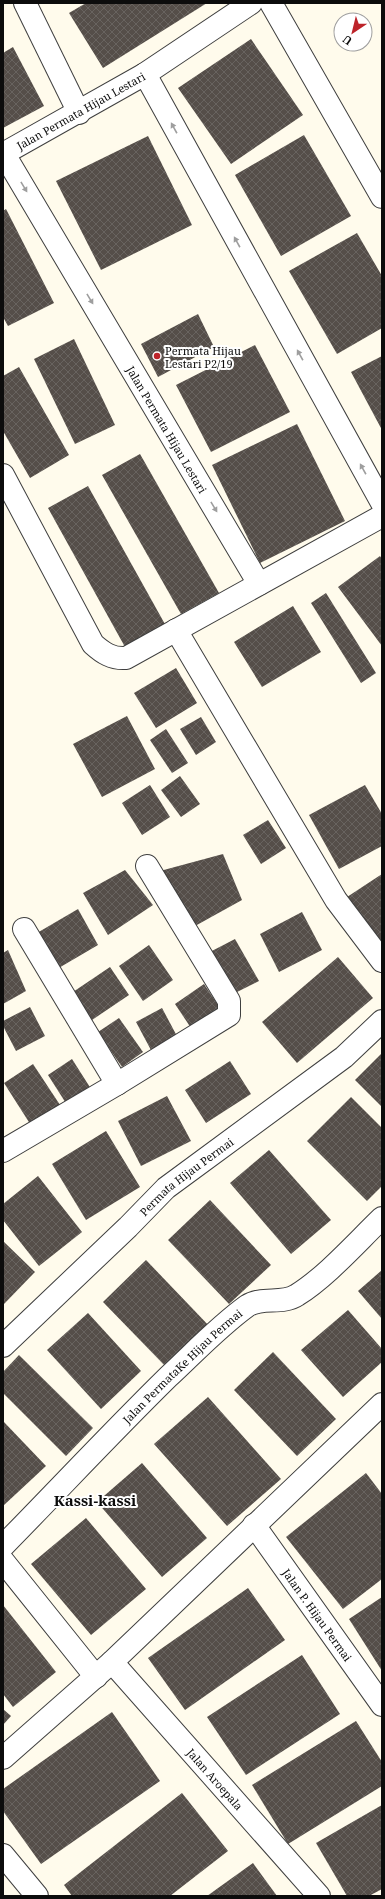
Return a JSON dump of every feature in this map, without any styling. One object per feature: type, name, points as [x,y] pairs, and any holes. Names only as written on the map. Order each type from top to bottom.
[{"type":"street","points":[[24,3],[79,113]]},
{"type":"street","points":[[271,3],[382,197]]},
{"type":"street","points":[[144,74],[246,4]]},
{"type":"street","name":"Jalan Permata Hijau Lestari","points":[[259,584],[3,154],[79,113],[144,74],[382,503]]},
{"type":"street","points":[[3,475],[93,644],[101,652],[117,659],[126,658],[382,516]]},
{"type":"street","points":[[176,630],[336,900],[382,961]]},
{"type":"street","points":[[3,1151],[227,1018],[230,1010],[229,1001],[148,866]]},
{"type":"street","points":[[24,929],[117,1084]]},
{"type":"street","name":"Permata Hijau Permai","points":[[3,1346],[128,1227],[166,1188],[344,1057],[382,1021]]},
{"type":"street","name":"Jalan PermataKe Hijau Permai","points":[[3,1546],[136,1408],[216,1331],[248,1305],[265,1300],[282,1300],[295,1296],[319,1278],[382,1218]]},
{"type":"street","points":[[3,1758],[96,1677],[382,1404]]},
{"type":"street","name":"Jalan P. Hijau Permai","points":[[254,1525],[382,1705]]},
{"type":"street","points":[[3,1561],[96,1677]]},
{"type":"street","name":"Jalan Aroepala","points":[[112,1662],[319,1896]]},
{"type":"street","points":[[3,1855],[37,1896]]},
{"type":"building","points":[[86,3],[207,3],[103,68],[69,13]]},
{"type":"building","points":[[251,39],[303,115],[231,164],[178,88]]},
{"type":"building","points":[[13,47],[44,106],[3,128],[3,53]]},
{"type":"building","points":[[304,135],[351,216],[281,256],[235,175]]},
{"type":"building","points":[[148,136],[192,225],[101,270],[56,181]]},
{"type":"building","points":[[6,209],[54,303],[8,326],[3,317],[3,211]]},
{"type":"building","points":[[357,233],[382,276],[382,328],[337,354],[289,271]]},
{"type":"building","points":[[198,314],[214,347],[158,377],[141,344]]},
{"type":"building","points":[[74,339],[115,425],[75,444],[34,359]]},
{"type":"building","points":[[255,345],[290,412],[211,452],[176,385]]},
{"type":"building","points":[[382,356],[382,430],[351,372]]},
{"type":"building","points":[[19,367],[69,455],[30,478],[3,431],[3,376]]},
{"type":"building","points":[[297,424],[345,521],[260,563],[212,465]]},
{"type":"building","points":[[140,454],[219,593],[181,614],[102,475]]},
{"type":"building","points":[[88,486],[166,626],[125,647],[48,508]]},
{"type":"building","points":[[380,556],[382,559],[382,646],[338,587]]},
{"type":"building","points":[[326,593],[376,673],[361,683],[311,603]]},
{"type":"building","points":[[293,606],[321,652],[262,687],[234,642]]},
{"type":"building","points":[[176,668],[197,703],[156,728],[134,693]]},
{"type":"building","points":[[127,716],[155,769],[102,797],[73,744]]},
{"type":"building","points":[[201,717],[216,742],[196,755],[180,729]]},
{"type":"building","points":[[166,729],[188,763],[172,773],[150,740]]},
{"type":"building","points":[[180,776],[200,804],[181,817],[161,790]]},
{"type":"building","points":[[150,785],[170,817],[142,835],[122,803]]},
{"type":"building","points":[[365,785],[382,814],[382,846],[339,869],[309,815]]},
{"type":"building","points":[[268,820],[286,848],[261,864],[243,835]]},
{"type":"building","points":[[223,854],[242,900],[195,926],[160,871]]},
{"type":"building","points":[[125,870],[153,905],[108,935],[83,893]]},
{"type":"building","points":[[382,874],[382,957],[344,899]]},
{"type":"building","points":[[78,909],[98,945],[57,969],[37,933]]},
{"type":"building","points":[[302,912],[322,950],[279,972],[260,934]]},
{"type":"building","points":[[235,939],[259,981],[231,995],[208,953]]},
{"type":"building","points":[[149,945],[173,980],[143,1001],[119,966]]},
{"type":"building","points":[[8,950],[26,991],[3,1004],[3,953]]},
{"type":"building","points":[[338,957],[373,998],[297,1063],[262,1022]]},
{"type":"building","points":[[110,967],[129,995],[92,1020],[73,992]]},
{"type":"building","points":[[204,984],[224,1014],[195,1034],[175,1004]]},
{"type":"building","points":[[30,1007],[45,1036],[16,1051],[3,1026],[3,1021]]},
{"type":"building","points":[[162,1008],[178,1038],[152,1052],[136,1022]]},
{"type":"building","points":[[119,1018],[143,1052],[122,1067],[98,1032]]},
{"type":"building","points":[[382,1053],[382,1107],[355,1080]]},
{"type":"building","points":[[72,1059],[93,1092],[69,1108],[48,1075]]},
{"type":"building","points":[[230,1061],[251,1094],[206,1123],[185,1090]]},
{"type":"building","points":[[33,1064],[64,1111],[34,1130],[4,1083]]},
{"type":"building","points":[[167,1096],[191,1141],[141,1166],[118,1121]]},
{"type":"building","points":[[351,1097],[382,1128],[382,1186],[367,1201],[307,1141]]},
{"type":"building","points":[[106,1131],[140,1187],[86,1220],[52,1164]]},
{"type":"building","points":[[269,1150],[331,1220],[291,1254],[230,1183]]},
{"type":"building","points":[[38,1176],[82,1232],[39,1266],[3,1220],[3,1204]]},
{"type":"building","points":[[210,1200],[271,1265],[229,1304],[168,1240]]},
{"type":"building","points":[[3,1241],[35,1272],[3,1305]]},
{"type":"building","points":[[146,1260],[212,1329],[169,1370],[103,1302]]},
{"type":"building","points":[[382,1270],[382,1319],[358,1291]]},
{"type":"building","points":[[348,1310],[382,1349],[382,1362],[343,1397],[301,1350]]},
{"type":"building","points":[[88,1313],[141,1371],[101,1409],[47,1350]]},
{"type":"building","points":[[273,1352],[336,1419],[297,1456],[234,1390]]},
{"type":"building","points":[[19,1355],[93,1428],[66,1456],[3,1393],[3,1372]]},
{"type":"building","points":[[208,1397],[281,1479],[227,1526],[154,1444]]},
{"type":"building","points":[[3,1421],[46,1466],[3,1506]]},
{"type":"building","points":[[142,1463],[207,1538],[162,1577],[97,1502]]},
{"type":"building","points":[[366,1473],[382,1494],[382,1579],[343,1609],[286,1537]]},
{"type":"building","points":[[86,1518],[146,1589],[91,1635],[31,1564]]},
{"type":"building","points":[[248,1588],[285,1640],[185,1710],[148,1658]]},
{"type":"building","points":[[382,1597],[382,1671],[349,1619]]},
{"type":"building","points":[[3,1605],[56,1672],[13,1707],[3,1694]]},
{"type":"building","points":[[302,1655],[340,1714],[246,1775],[207,1717]]},
{"type":"building","points":[[3,1709],[11,1716],[3,1725]]},
{"type":"building","points":[[112,1712],[160,1781],[41,1864],[3,1811],[3,1789]]},
{"type":"building","points":[[356,1721],[382,1762],[382,1786],[288,1844],[252,1785]]},
{"type":"building","points":[[182,1793],[228,1851],[170,1896],[72,1896],[64,1885]]},
{"type":"building","points":[[382,1805],[382,1889],[369,1896],[347,1896],[316,1843]]},
{"type":"building","points":[[253,1863],[277,1896],[207,1896]]},
{"type":"place","name":"Permata Hijau Lestari P2/19","points":[[157,356]]},
{"type":"district","name":"Kassi-kassi","points":[[95,1500]]}]
